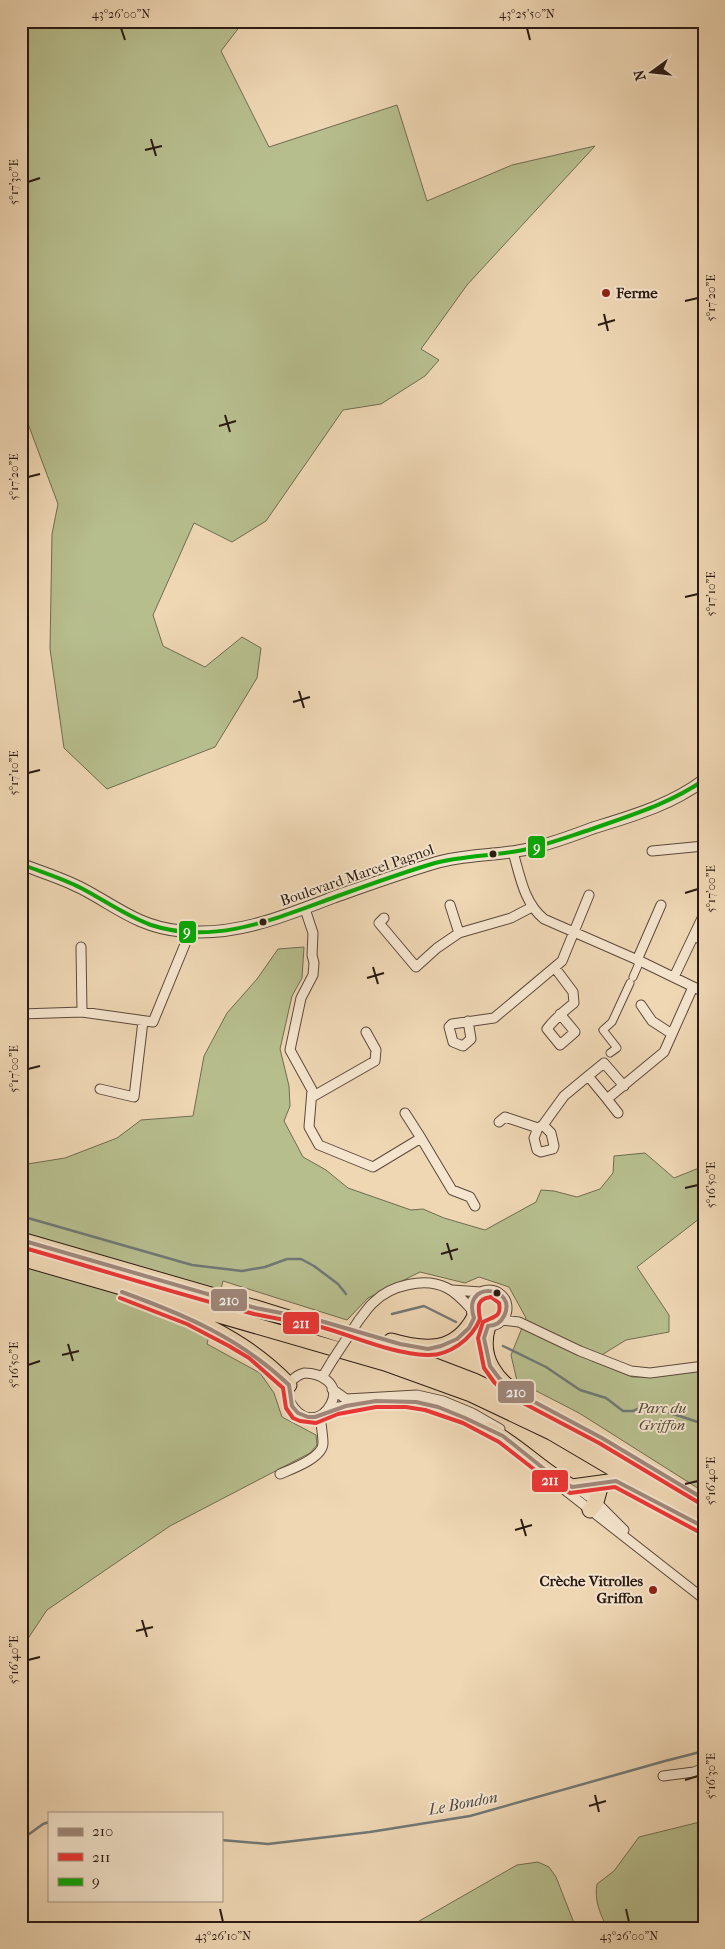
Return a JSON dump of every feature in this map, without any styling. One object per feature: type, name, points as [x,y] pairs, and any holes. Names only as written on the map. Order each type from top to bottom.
[{"type":"highway","points":[[21,1240],[256,1308],[398,1352],[474,1381],[567,1426],[704,1505]]},
{"type":"highway","points":[[21,1258],[376,1360],[471,1394],[551,1432],[704,1522]]},
{"type":"highway","points":[[70,1272],[180,1314],[226,1336],[255,1355],[289,1385]]},
{"type":"highway","points":[[256,1308],[320,1321],[400,1344],[428,1349],[457,1339],[469,1328],[472,1313]]},
{"type":"highway","points":[[488,1326],[484,1338],[490,1366],[512,1390],[602,1438],[704,1499]]},
{"type":"highway","points":[[489,1430],[508,1440],[565,1484],[577,1487],[616,1481],[623,1483],[704,1528]]},
{"type":"highway","points":[[593,1506],[601,1484]]},
{"type":"street","name":"Boulevard Marcel Pagnol","points":[[21,864],[69,882],[130,917],[152,925],[190,932],[219,932],[241,928],[305,909],[380,880],[438,862],[467,856],[513,852],[549,843],[671,801],[704,780]]},
{"type":"street","points":[[652,851],[704,846]]},
{"type":"street","points":[[513,852],[532,907],[544,919],[639,960],[704,992]]},
{"type":"street","points":[[468,1022],[494,1018],[562,961],[590,895]]},
{"type":"street","points":[[500,1122],[505,1117],[540,1127],[564,1096],[617,1048],[603,1030],[612,1022],[661,905]]},
{"type":"street","points":[[450,906],[459,933]]},
{"type":"street","points":[[384,918],[379,923],[416,967],[437,948],[459,933],[511,918],[532,907]]},
{"type":"street","points":[[305,909],[313,932],[313,975],[302,998],[290,1050],[312,1090],[309,1127],[319,1145],[373,1167],[421,1138]]},
{"type":"street","points":[[674,977],[704,914]]},
{"type":"street","points":[[21,1014],[82,1012],[153,1022],[190,932]]},
{"type":"street","points":[[694,936],[704,941]]},
{"type":"street","points":[[81,947],[82,1012]]},
{"type":"street","points":[[554,968],[573,992],[574,1003],[560,1014]]},
{"type":"street","points":[[607,1099],[664,1052],[693,987]]},
{"type":"street","points":[[641,1005],[652,1021],[672,1034]]},
{"type":"street","points":[[100,1088],[134,1097],[142,1021]]},
{"type":"street","points":[[312,1097],[375,1061],[376,1050],[366,1032]]},
{"type":"street","points":[[606,1058],[624,1086]]},
{"type":"street","points":[[588,1076],[618,1113]]},
{"type":"street","points":[[405,1113],[452,1190],[470,1197],[475,1206]]},
{"type":"street","points":[[322,1376],[359,1320],[374,1301],[393,1289],[419,1283],[443,1286],[461,1298],[482,1325],[488,1326],[493,1326],[502,1320],[507,1310],[506,1305]]},
{"type":"street","points":[[449,1289],[481,1292],[492,1290],[497,1292],[519,1322]]},
{"type":"street","points":[[472,1313],[473,1300],[481,1292]]},
{"type":"street","points":[[502,1320],[519,1322],[631,1371],[650,1373],[704,1366]]},
{"type":"street","points":[[280,1474],[312,1459],[320,1452],[324,1445],[323,1413],[333,1400],[329,1382],[322,1376],[314,1373],[304,1373],[296,1376],[289,1385],[288,1396],[291,1406],[298,1413],[308,1418],[323,1413],[338,1407],[372,1403],[417,1402],[440,1406],[489,1430],[593,1506],[645,1552],[704,1599]]},
{"type":"street","points":[[332,1389],[346,1399],[417,1395],[442,1401],[492,1424],[577,1487],[593,1506]]},
{"type":"street","points":[[663,1776],[694,1772],[704,1768]]},
{"type":"green space","points":[[21,21],[244,21],[221,51],[269,147],[397,105],[427,201],[512,165],[595,146],[467,285],[421,349],[439,360],[425,376],[381,404],[343,410],[266,521],[232,542],[194,523],[153,615],[163,646],[205,667],[242,637],[261,648],[257,678],[215,747],[107,789],[64,748],[50,649],[52,534],[58,504],[21,405]]},
{"type":"green space","name":"Parc du Griffon","points":[[304,947],[302,978],[292,996],[280,1049],[289,1086],[290,1106],[284,1121],[303,1157],[326,1170],[348,1188],[411,1210],[423,1209],[444,1218],[485,1230],[536,1202],[541,1190],[577,1197],[600,1189],[613,1173],[614,1156],[645,1153],[674,1178],[704,1166],[704,1215],[637,1267],[669,1315],[669,1332],[626,1340],[592,1361],[632,1377],[704,1370],[704,1492],[579,1413],[517,1381],[511,1355],[526,1318],[509,1287],[479,1277],[465,1283],[420,1272],[368,1298],[347,1320],[223,1281],[207,1344],[260,1373],[274,1393],[282,1417],[316,1435],[317,1445],[310,1453],[170,1526],[47,1610],[21,1649],[21,1165],[65,1158],[117,1138],[141,1120],[193,1116],[204,1056],[227,1013],[257,979],[278,949]]},
{"type":"green space","points":[[704,1821],[704,1928],[607,1928],[597,1901],[597,1884],[614,1871],[639,1837]]},
{"type":"green space","points":[[538,1862],[549,1867],[556,1877],[576,1928],[407,1928],[517,1865]]},
{"type":"waterway","points":[[21,1216],[192,1265],[242,1271],[265,1267],[287,1259],[301,1259],[338,1284],[346,1294]]},
{"type":"waterway","points":[[392,1314],[424,1306],[456,1322]]},
{"type":"waterway","points":[[503,1346],[546,1367],[580,1390],[606,1398],[623,1411],[633,1411],[645,1406],[656,1405],[664,1411],[704,1424]]},
{"type":"waterway","name":"Le Bondon","points":[[222,1840],[268,1844],[370,1832],[470,1816],[704,1751]]},
{"type":"waterway","name":"Le Bondon","points":[[21,1840],[48,1822]]},
{"type":"transit line","name":"9","points":[[21,864],[74,884],[124,913],[151,925],[175,931],[222,931],[268,921],[435,863],[537,847],[650,808],[677,796],[704,780]]},
{"type":"transit line","name":"210","points":[[21,1240],[256,1308],[321,1321],[400,1344],[428,1349],[457,1339],[469,1328],[474,1318],[472,1305],[475,1297],[482,1292],[498,1293],[504,1298],[506,1306],[504,1316],[498,1323],[488,1326],[484,1338],[490,1366],[499,1378],[512,1390],[602,1438],[704,1499]]},
{"type":"transit line","name":"211","points":[[21,1247],[225,1306],[262,1316],[321,1327],[387,1348],[414,1354],[435,1355],[459,1345],[471,1333],[480,1319],[480,1302],[491,1297],[499,1303],[500,1308],[496,1316],[483,1322],[478,1338],[484,1368],[494,1382],[508,1395],[599,1443],[701,1504]]},
{"type":"transit line","name":"210","points":[[122,1292],[190,1319],[251,1354],[289,1385],[292,1406],[298,1413],[308,1417],[315,1417],[346,1406],[376,1401],[416,1402],[438,1407],[503,1436],[548,1472],[572,1487],[616,1481],[704,1527]]},
{"type":"transit line","name":"211","points":[[120,1298],[187,1324],[249,1358],[283,1388],[286,1408],[293,1418],[300,1421],[316,1423],[338,1414],[376,1407],[406,1407],[425,1410],[463,1423],[499,1442],[544,1477],[570,1493],[615,1487],[701,1533]]},
{"type":"place","name":"Ferme","points":[[606,293]]},
{"type":"place","name":"Crèche Vitrolles Griffon","points":[[653,1590]]}]
